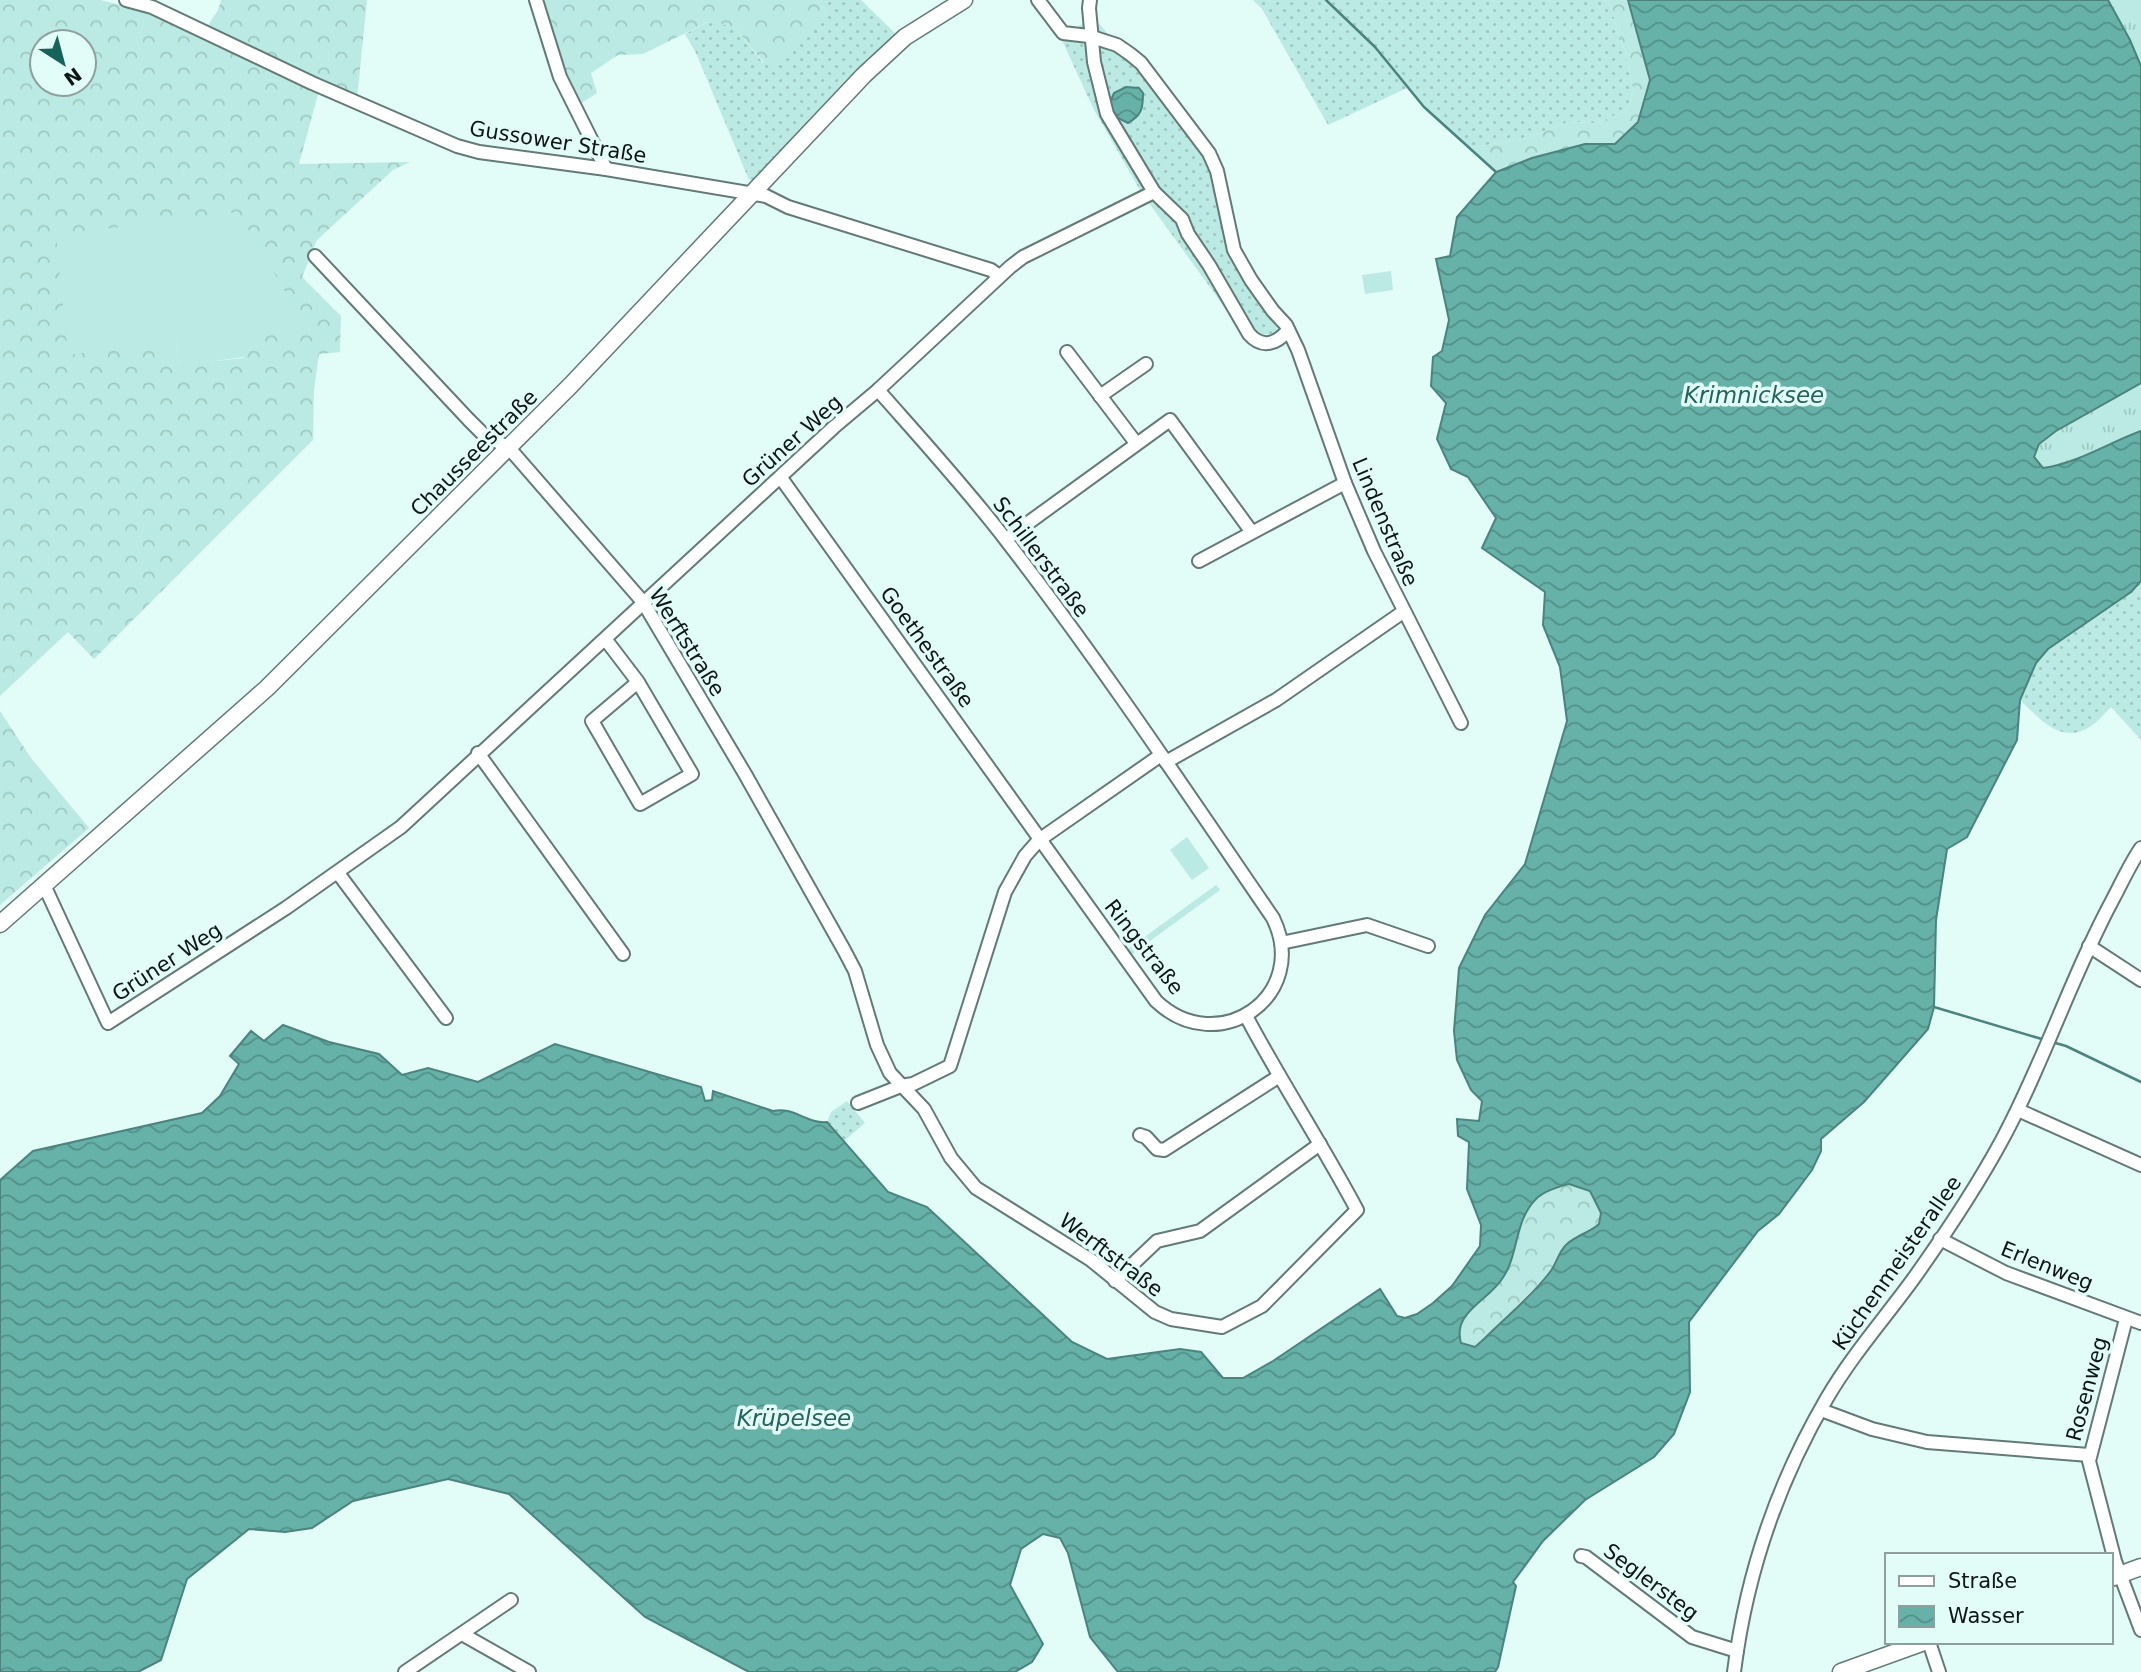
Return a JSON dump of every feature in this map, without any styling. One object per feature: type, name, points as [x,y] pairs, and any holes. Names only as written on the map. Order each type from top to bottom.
[{"type":"main road","name":"Chausseestraße","points":[[0,924],[267,688],[509,448],[864,75],[905,37],[964,0]]},
{"type":"main road","points":[[2115,1576],[2141,1567]]},
{"type":"main road","points":[[1841,1672],[1920,1644]]},
{"type":"street","name":"Gussower Straße","points":[[126,0],[152,7],[312,83],[457,146],[479,152],[754,193],[788,207],[991,270],[999,276]]},
{"type":"street","points":[[536,0],[560,77],[606,169]]},
{"type":"street","name":"Lindenstraße","points":[[1038,0],[1063,33],[1117,45],[1142,63],[1209,153],[1217,171],[1234,250],[1298,350],[1345,483],[1374,551],[1461,723]]},
{"type":"street","points":[[1090,0],[1094,62],[1107,114],[1154,192],[1182,219],[1188,234],[1256,342],[1268,344],[1280,341],[1288,331]]},
{"type":"street","name":"Grüner Weg","points":[[44,885],[108,1023],[338,873],[401,827],[478,753],[606,640],[643,602],[878,390],[999,276],[1023,257],[1154,192]]},
{"type":"street","name":"Werftstraße","points":[[315,256],[483,434],[509,448],[643,602],[745,774],[855,971],[877,1045],[890,1073],[924,1109],[951,1158],[976,1188],[1072,1247],[1155,1312],[1171,1319],[1222,1326],[1262,1306],[1357,1210],[1320,1144]]},
{"type":"street","points":[[1067,352],[1136,443]]},
{"type":"street","points":[[1100,396],[1146,364]]},
{"type":"street","name":"Schillerstraße","points":[[878,390],[1006,539],[1163,759]]},
{"type":"street","points":[[1006,539],[1170,420],[1251,531]]},
{"type":"street","name":"Goethestraße","points":[[781,478],[968,736],[1039,840]]},
{"type":"street","points":[[1199,561],[1345,483]]},
{"type":"street","points":[[858,1103],[913,1084],[950,1066],[1005,892],[1025,856],[1039,840],[1163,759],[1276,700],[1403,612]]},
{"type":"street","points":[[606,640],[638,682],[692,774],[640,804],[592,721],[638,682]]},
{"type":"street","points":[[478,753],[623,954]]},
{"type":"street","points":[[1115,1281],[1157,1241],[1200,1231],[1320,1144],[1278,1077],[1246,1016],[1266,999],[1281,968],[1281,943],[1273,918],[1163,759]]},
{"type":"street","name":"Ringstraße","points":[[1039,840],[1164,1009],[1200,1024],[1229,1022],[1246,1016]]},
{"type":"street","name":"Küchenmeisterallee","points":[[1734,1672],[1748,1590],[1770,1520],[1821,1410],[1869,1335],[1940,1239],[1981,1176],[2018,1110],[2089,946],[2141,848]]},
{"type":"street","points":[[338,873],[446,1018]]},
{"type":"street","points":[[1281,943],[1367,925],[1427,946]]},
{"type":"street","points":[[2089,946],[2141,980]]},
{"type":"street","points":[[1140,1135],[1146,1137],[1157,1149],[1164,1150],[1278,1077]]},
{"type":"street","points":[[2018,1110],[2141,1166]]},
{"type":"street","name":"Erlenweg","points":[[1940,1239],[2006,1273],[2141,1323]]},
{"type":"street","name":"Rosenweg","points":[[2111,1553],[2089,1455],[2126,1319]]},
{"type":"street","points":[[1821,1410],[1872,1429],[1927,1442],[2089,1455]]},
{"type":"street","name":"Seglersteg","points":[[1581,1556],[1586,1557],[1692,1637],[1737,1651]]},
{"type":"street","name":"Rosenweg","points":[[2115,1576],[2141,1630]]},
{"type":"street","points":[[405,1672],[511,1600]]},
{"type":"street","points":[[462,1634],[529,1672]]},
{"type":"street","points":[[1927,1644],[1939,1672]]},
{"type":"green space","points":[[0,0],[100,0],[137,9],[202,35],[218,10],[221,0],[367,0],[357,99],[321,83],[299,164],[410,162],[393,170],[317,240],[302,277],[341,316],[340,352],[319,354],[314,390],[313,440],[94,659],[68,632],[0,696]],"holes":[[[298,315],[241,334],[244,358],[179,365],[176,341]]]},
{"type":"green space","points":[[540,0],[816,0],[825,10],[824,19],[774,64],[764,63],[734,27],[710,21],[643,54],[618,55],[591,73],[597,93],[580,104],[565,76]]},
{"type":"green space","points":[[816,0],[861,0],[898,36],[761,178],[749,180],[696,53],[685,34],[710,21],[734,27],[763,63],[825,10]]},
{"type":"green space","points":[[1253,0],[1608,0],[1625,51],[1633,89],[1627,111],[1595,123],[1568,122],[1528,138],[1469,148],[1407,88],[1328,125],[1262,9]]},
{"type":"green space","points":[[1608,0],[1627,0],[1650,80],[1638,122],[1616,144],[1584,146],[1554,152],[1496,172],[1469,148],[1528,138],[1568,122],[1595,123],[1627,111],[1633,89],[1625,51]]},
{"type":"green space","points":[[2108,0],[2141,0],[2141,66],[2130,40]]},
{"type":"green space","points":[[1093,17],[1134,63],[1213,166],[1232,249],[1280,334],[1254,335],[1241,330],[1141,192],[1093,108],[1061,38]]},
{"type":"green space","points":[[238,212],[299,315],[295,329],[242,334],[244,357],[179,366],[176,341],[68,355],[56,235]]},
{"type":"green space","points":[[1391,271],[1393,290],[1365,294],[1362,275]]},
{"type":"green space","points":[[2141,383],[2141,431],[2081,458],[2056,466],[2043,468],[2034,457],[2039,444],[2056,431]]},
{"type":"green space","points":[[2141,581],[2141,740],[2111,707],[2086,729],[2067,733],[2050,726],[2020,700],[2036,663],[2048,649],[2131,592]]},
{"type":"green space","points":[[0,711],[31,758],[89,828],[0,905]]},
{"type":"green space","points":[[1187,837],[1209,868],[1192,880],[1170,850]]},
{"type":"green space","points":[[1216,885],[1220,890],[1132,954],[1128,949]]},
{"type":"green space","points":[[847,1101],[865,1123],[844,1141],[827,1122],[831,1112]]},
{"type":"green space","points":[[1569,1184],[1590,1191],[1601,1213],[1599,1224],[1589,1233],[1576,1236],[1558,1255],[1552,1270],[1475,1347],[1461,1343],[1460,1332],[1467,1314],[1496,1287],[1507,1270],[1528,1209],[1542,1194]]},
{"type":"water","name":"Krimnicksee","points":[[1628,0],[2108,0],[2141,66],[2141,383],[2056,431],[2039,444],[2034,457],[2043,468],[2056,465],[2141,431],[2141,581],[2131,592],[2048,649],[2036,663],[2020,700],[2017,740],[1967,837],[1947,849],[1936,920],[1934,1007],[1928,1029],[1864,1102],[1821,1139],[1821,1151],[1812,1170],[1779,1214],[1758,1231],[1689,1322],[1690,1392],[1674,1434],[1654,1457],[1585,1500],[1543,1541],[1513,1582],[1516,1586],[1495,1672],[1118,1672],[1090,1637],[1068,1553],[1060,1538],[1043,1534],[1021,1549],[1010,1585],[1043,1644],[1032,1662],[1015,1672],[749,1672],[645,1617],[509,1494],[448,1479],[353,1501],[312,1528],[285,1532],[249,1529],[187,1579],[161,1660],[138,1672],[0,1672],[0,1180],[33,1151],[202,1113],[220,1096],[239,1064],[230,1056],[251,1031],[264,1041],[283,1025],[329,1042],[379,1054],[402,1075],[428,1068],[478,1082],[555,1044],[701,1087],[705,1101],[712,1100],[713,1091],[773,1111],[787,1111],[827,1122],[888,1192],[927,1207],[1072,1342],[1107,1359],[1180,1349],[1201,1352],[1223,1378],[1243,1378],[1380,1289],[1397,1316],[1405,1318],[1417,1314],[1452,1286],[1480,1246],[1481,1225],[1467,1189],[1469,1142],[1458,1136],[1457,1119],[1479,1121],[1482,1101],[1471,1090],[1457,1060],[1454,1031],[1459,968],[1485,915],[1525,864],[1567,721],[1560,667],[1543,625],[1545,592],[1482,548],[1496,518],[1468,477],[1451,469],[1437,439],[1446,403],[1431,386],[1433,357],[1442,351],[1449,320],[1436,259],[1450,256],[1457,217],[1496,172],[1532,158],[1585,144],[1615,144],[1638,122],[1650,80]],"holes":[[[1569,1184],[1590,1191],[1601,1213],[1599,1224],[1567,1244],[1543,1281],[1475,1347],[1461,1343],[1460,1332],[1466,1315],[1502,1279],[1511,1260],[1523,1218],[1535,1200],[1546,1192]]]},
{"type":"water","points":[[1126,87],[1139,88],[1143,93],[1141,111],[1128,123],[1118,118],[1109,105],[1114,93]]},
{"type":"waterway","points":[[1326,0],[1375,47],[1424,107],[1496,172]]},
{"type":"waterway","points":[[1934,1007],[2045,1040]]},
{"type":"waterway","points":[[2052,1042],[2141,1082]]},
{"type":"water label","name":"Krüpelsee","points":[[794,1418]]}]
